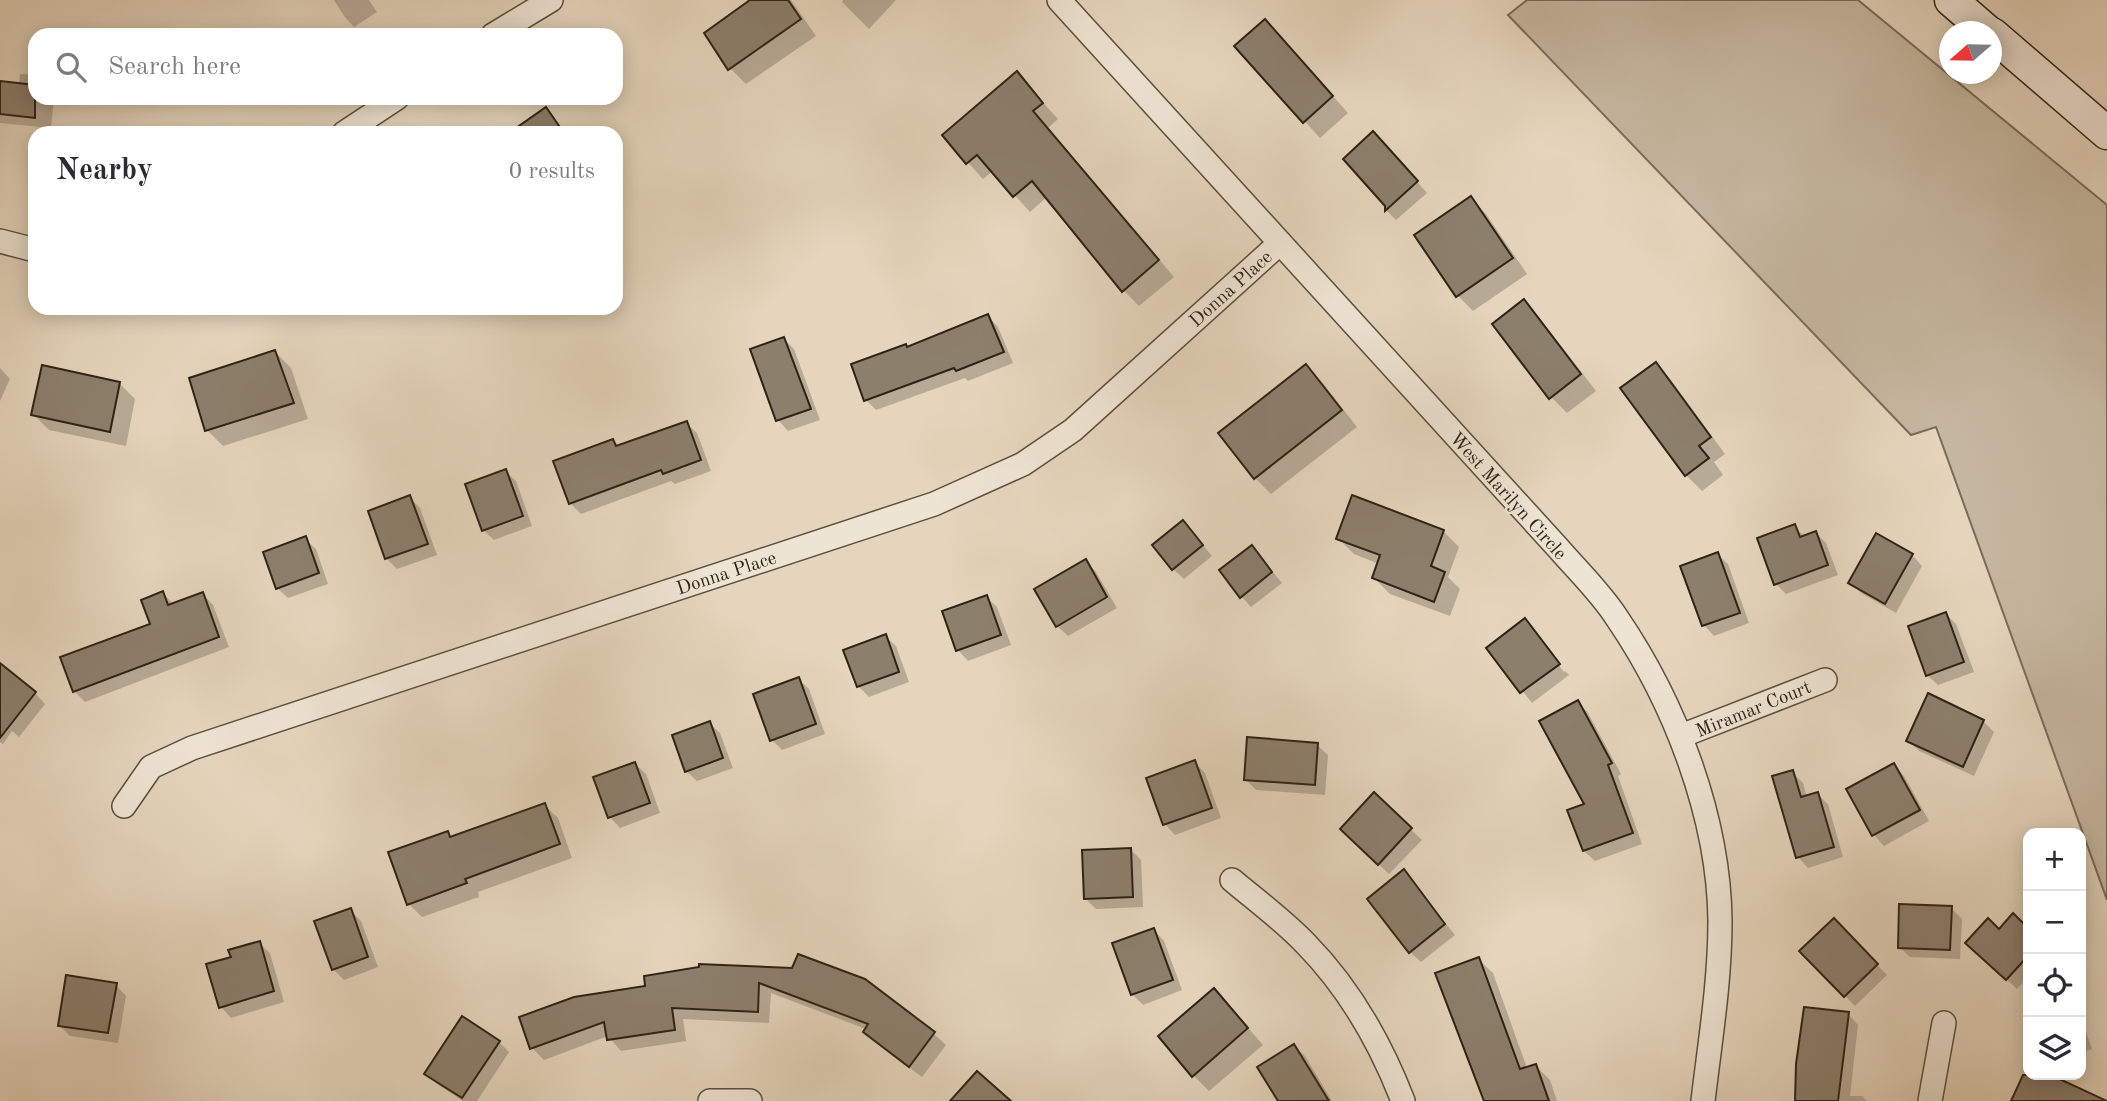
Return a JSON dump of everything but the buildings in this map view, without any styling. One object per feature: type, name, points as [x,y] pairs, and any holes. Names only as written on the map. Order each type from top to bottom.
[{"type":"main road","points":[[1951,0],[1976,21]]},
{"type":"main road","points":[[2002,43],[2107,133]]},
{"type":"street","points":[[505,28],[551,0]]},
{"type":"street","name":"West Marilyn Circle","points":[[1059,0],[1559,549],[1616,615],[1658,686],[1681,736],[1697,788],[1710,840],[1720,919],[1718,976],[1703,1101]]},
{"type":"street","points":[[355,126],[386,105]]},
{"type":"street","points":[[0,241],[28,248]]},
{"type":"street","name":"Donna Place","points":[[124,806],[151,767],[192,748],[934,504],[989,481],[1023,464],[1073,430],[1280,243]]},
{"type":"street","name":"Miramar Court","points":[[1681,736],[1825,680]]},
{"type":"street","points":[[1232,880],[1307,944],[1340,984],[1366,1023],[1403,1101]]},
{"type":"street","points":[[1930,1101],[1944,1023]]},
{"type":"street","points":[[710,1101],[750,1101]]},
{"type":"shaded area","points":[[1527,0],[1858,0],[1939,67],[1939,84],[1960,84],[2107,205],[2107,900],[2086,842],[2086,828],[2081,828],[1936,427],[1911,435],[1508,15]]}]
